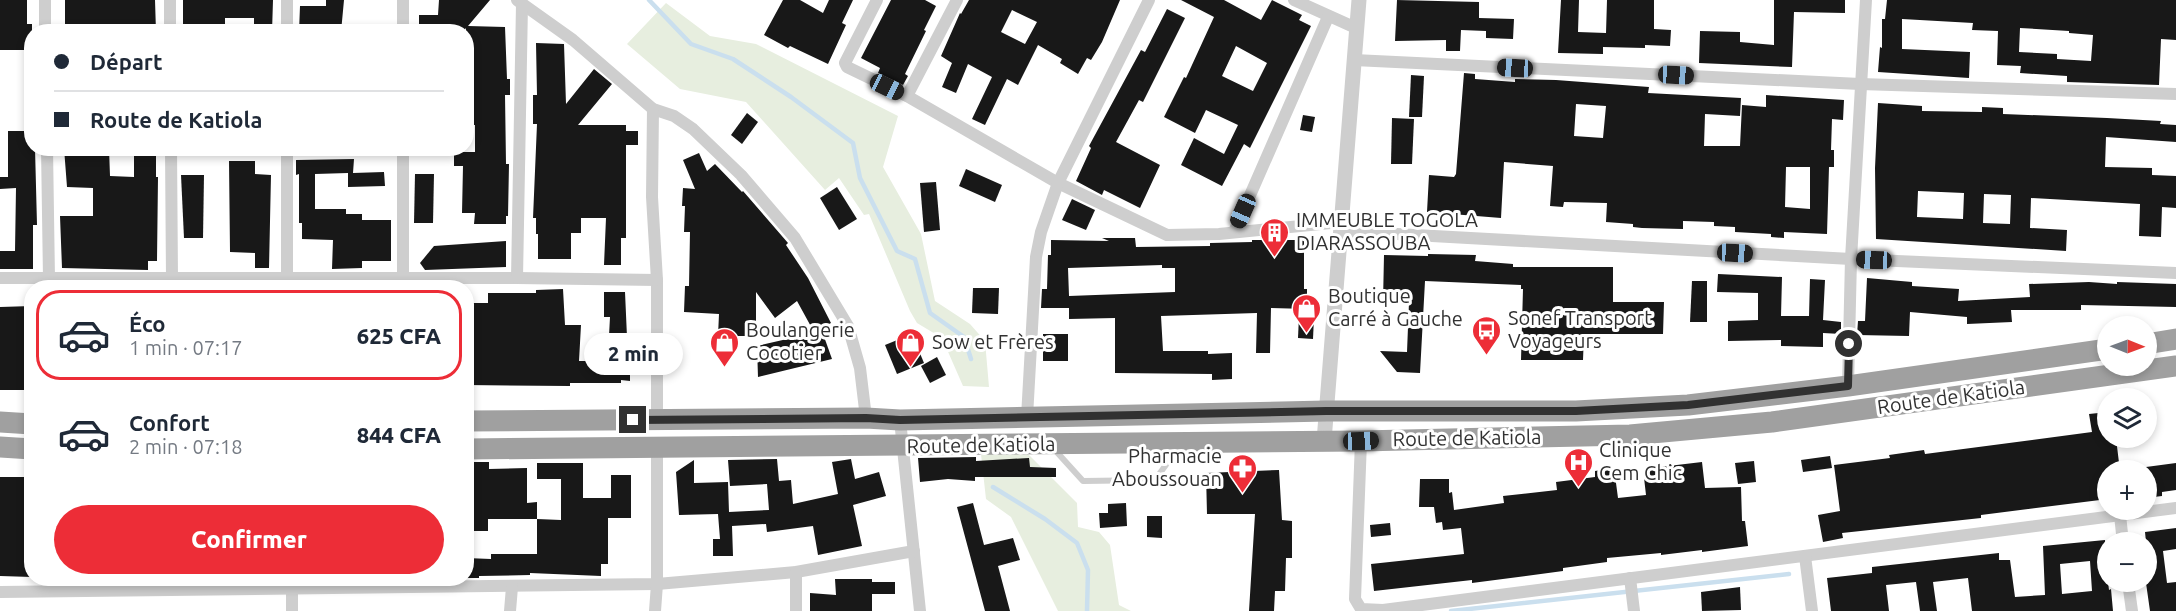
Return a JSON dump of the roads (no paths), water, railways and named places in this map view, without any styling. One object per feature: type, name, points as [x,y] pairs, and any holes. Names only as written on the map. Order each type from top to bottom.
[{"type":"highway","points":[[2157,342],[2176,339]]},
{"type":"highway","name":"Route de Katiola","points":[[474,422],[866,418],[900,420],[1326,411],[1576,411],[1688,405],[1848,386],[2097,351]]},
{"type":"highway","name":"Route de Katiola","points":[[474,449],[1361,441],[1630,435],[1772,422],[2176,366]]},
{"type":"highway","points":[[0,422],[24,424]]},
{"type":"highway","points":[[0,447],[24,448]]},
{"type":"street","points":[[45,0],[45,24]]},
{"type":"street","points":[[170,0],[170,24]]},
{"type":"street","points":[[287,0],[287,24]]},
{"type":"street","points":[[403,0],[403,24]]},
{"type":"street","points":[[878,0],[845,63],[847,67],[907,96],[1058,183],[1167,235],[1342,226],[1851,259],[2176,273]]},
{"type":"street","points":[[907,96],[957,0]]},
{"type":"street","points":[[1027,417],[1036,257],[1041,232],[1058,183],[1149,0]]},
{"type":"street","points":[[1294,0],[1356,28]]},
{"type":"street","points":[[1324,441],[1359,0]]},
{"type":"street","points":[[1848,386],[1851,259],[1866,0]]},
{"type":"street","points":[[519,2],[573,40],[653,109],[674,116],[693,129],[741,174],[795,238],[849,326],[860,368],[866,418]]},
{"type":"street","points":[[517,278],[519,2]]},
{"type":"street","points":[[1234,232],[1328,16]]},
{"type":"street","points":[[1354,60],[1860,84],[2176,94]]},
{"type":"street","points":[[653,109],[652,197],[657,280],[657,420]]},
{"type":"street","points":[[47,156],[49,279]]},
{"type":"street","points":[[171,156],[172,279]]},
{"type":"street","points":[[287,156],[287,280]]},
{"type":"street","points":[[403,156],[403,279]]},
{"type":"street","points":[[0,278],[195,280]]},
{"type":"street","points":[[380,280],[517,278],[657,280]]},
{"type":"street","points":[[900,420],[920,611]]},
{"type":"street","points":[[1361,441],[1355,599],[1362,609],[1383,610],[2097,518]]},
{"type":"street","points":[[655,611],[657,448]]},
{"type":"street","points":[[2157,510],[2176,508]]},
{"type":"street","points":[[439,586],[657,584],[796,572],[914,551]]},
{"type":"street","points":[[1805,556],[1812,611]]},
{"type":"street","points":[[796,572],[796,611]]},
{"type":"street","points":[[1630,579],[1634,611]]},
{"type":"street","points":[[0,592],[219,586]]},
{"type":"street","points":[[292,586],[292,611]]},
{"type":"street","points":[[510,611],[512,587]]},
{"type":"street","points":[[2129,592],[2132,611]]},
{"type":"lane","points":[[1050,444],[1083,481],[1155,480],[1182,442]]},
{"type":"waterway","points":[[649,0],[691,44],[733,59],[791,97],[853,143],[860,178],[897,251],[915,259],[930,313],[964,337],[971,359]]},
{"type":"waterway","points":[[993,487],[1045,519],[1077,543],[1088,570],[1087,611]]},
{"type":"waterway","points":[[1451,611],[1789,574]]},
{"type":"place","name":"IMMEUBLE TOGOLA DIARASSOUBA","points":[[1275,258]]},
{"type":"place","name":"Boutique Carré à Gauche","points":[[1307,334]]},
{"type":"place","name":"Sonef Transport Voyageurs","points":[[1487,356]]},
{"type":"place","name":"Boulangerie Cocotier","points":[[725,368]]},
{"type":"place","name":"Sow et Frères","points":[[911,368]]},
{"type":"place","name":"Clinique Cem Chic","points":[[1578,488]]},
{"type":"place","name":"Pharmacie Aboussouan","points":[[1243,494]]}]
